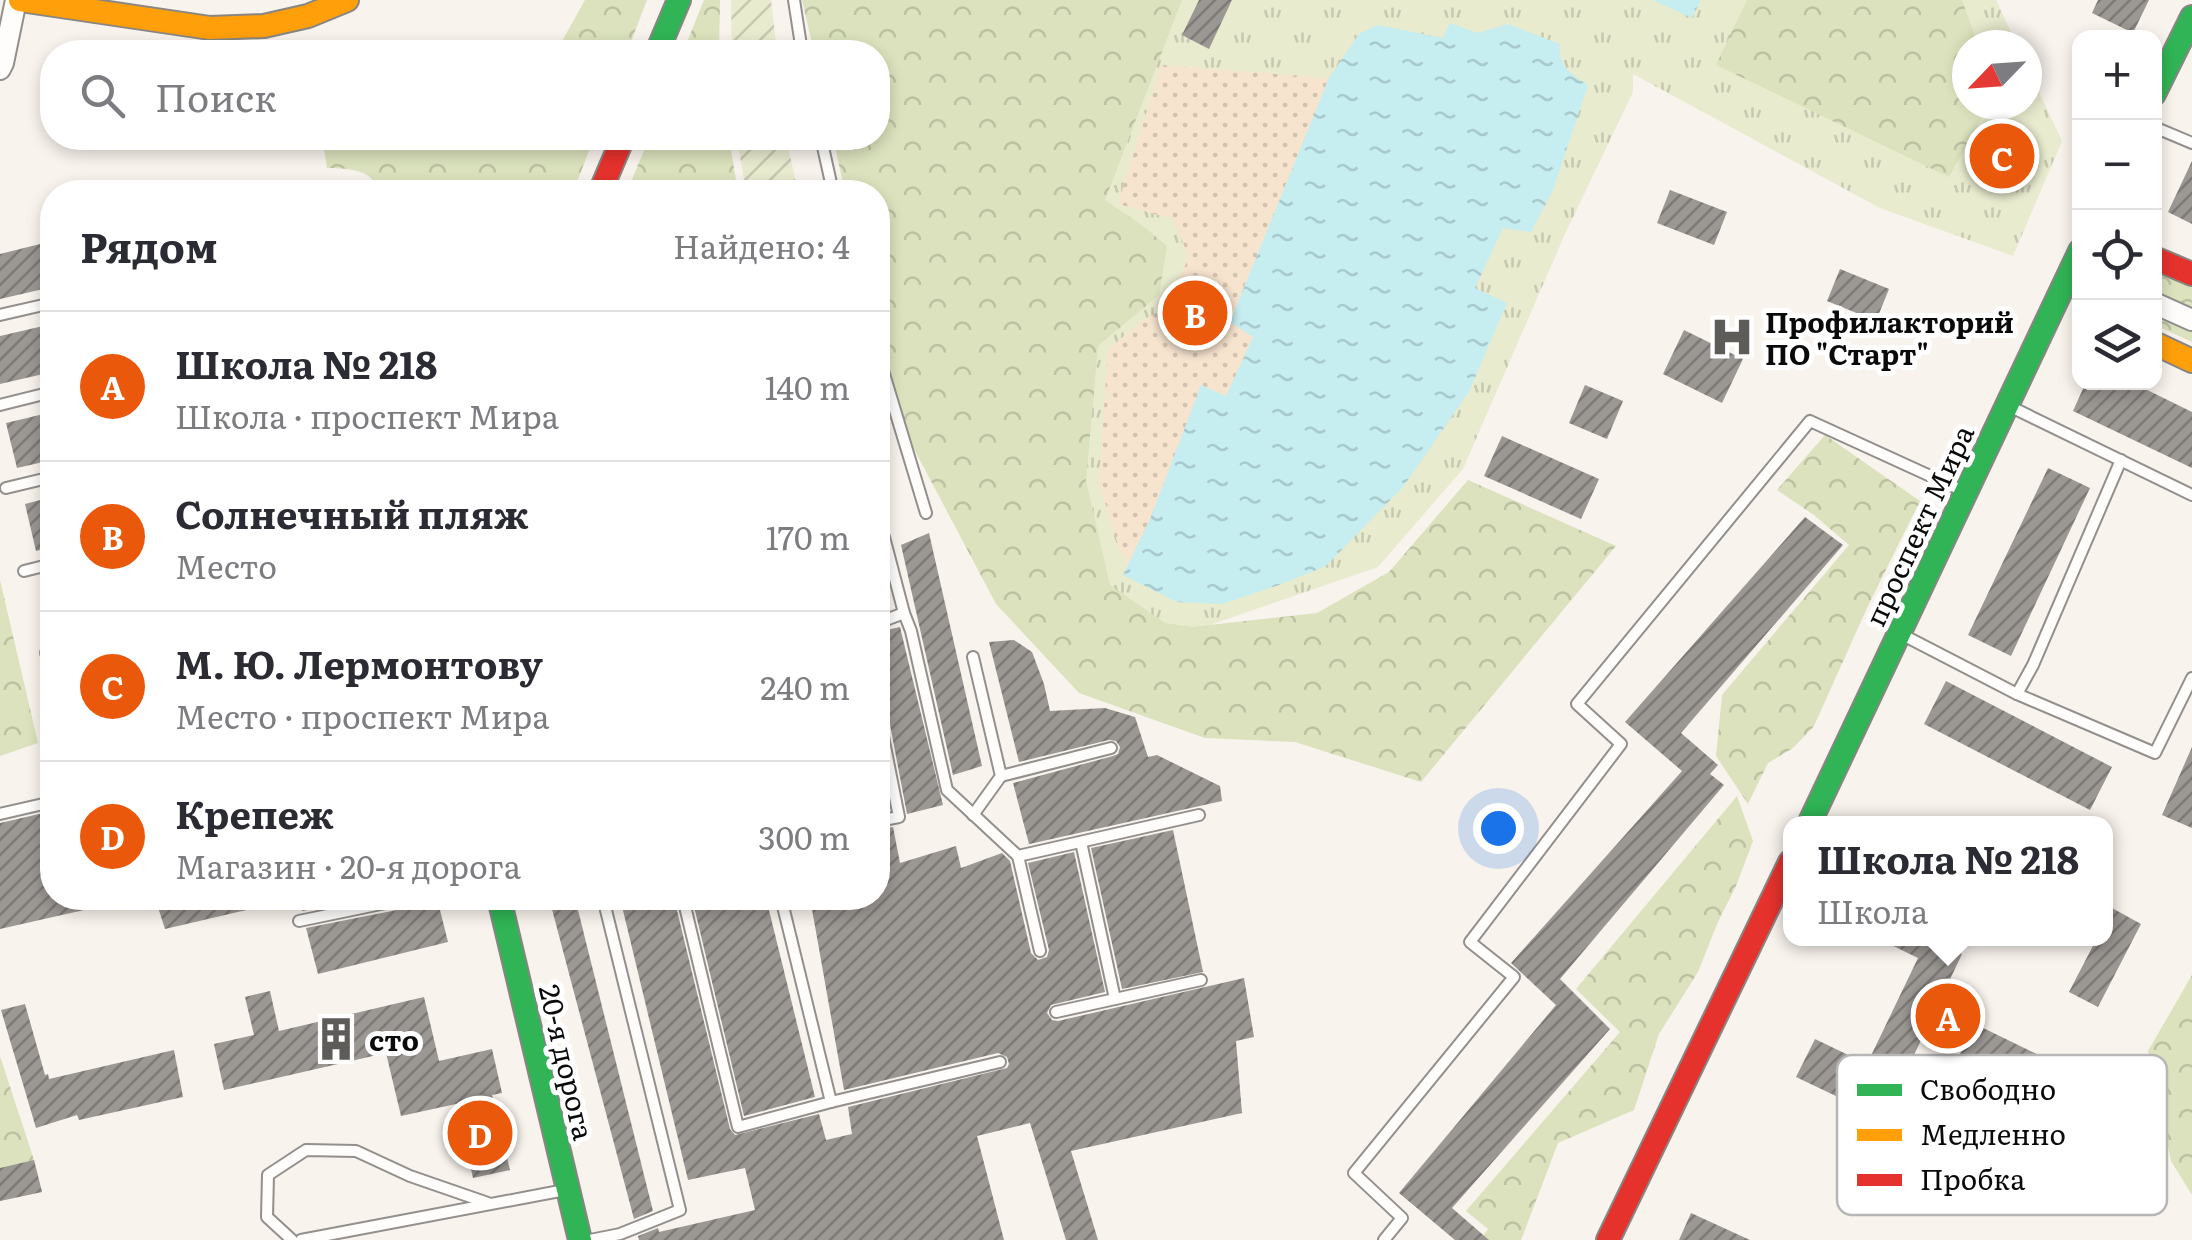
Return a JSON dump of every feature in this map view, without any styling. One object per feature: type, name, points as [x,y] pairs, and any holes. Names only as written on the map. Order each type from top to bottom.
[{"type":"main road","points":[[18,0],[210,28],[264,26],[308,16],[347,0]]},
{"type":"main road","points":[[662,40],[679,0]]},
{"type":"main road","points":[[2162,78],[2192,17]]},
{"type":"main road","points":[[605,180],[617,150]]},
{"type":"main road","points":[[2162,261],[2192,274]]},
{"type":"main road","name":"проспект Мира","points":[[1813,816],[2008,405],[2069,303]]},
{"type":"main road","points":[[2162,348],[2192,361]]},
{"type":"main road","points":[[1613,1238],[1783,877]]},
{"type":"main road","name":"20-я дорога","points":[[502,910],[580,1240]]},
{"type":"street","points":[[0,69],[18,0]]},
{"type":"street","points":[[2162,306],[2192,320]]},
{"type":"lane","points":[[794,0],[800,40]]},
{"type":"lane","points":[[2162,130],[2192,143]]},
{"type":"lane","points":[[823,150],[830,180]]},
{"type":"lane","points":[[0,315],[40,306]]},
{"type":"lane","points":[[890,394],[926,512]]},
{"type":"lane","points":[[0,405],[40,395]]},
{"type":"lane","points":[[2008,405],[2192,495]]},
{"type":"lane","points":[[1384,1240],[1402,1218],[1354,1174],[1514,977],[1470,942],[1621,744],[1577,704],[1810,421],[1967,492]]},
{"type":"lane","points":[[2017,694],[2121,460]]},
{"type":"lane","points":[[6,488],[40,481]]},
{"type":"lane","points":[[890,559],[911,630],[946,790],[1018,856],[1040,951]]},
{"type":"lane","points":[[24,571],[40,567]]},
{"type":"lane","points":[[890,619],[904,614]]},
{"type":"lane","points":[[1900,634],[2017,694],[2155,753],[2192,678]]},
{"type":"lane","points":[[974,657],[1001,776]]},
{"type":"lane","points":[[974,815],[1001,776],[1111,748]]},
{"type":"lane","points":[[890,772],[899,817],[890,819]]},
{"type":"lane","points":[[0,814],[40,805]]},
{"type":"lane","points":[[1018,856],[1199,815]]},
{"type":"lane","points":[[1081,842],[1115,999]]},
{"type":"lane","points":[[299,921],[352,910]]},
{"type":"lane","points":[[590,1240],[620,1234],[680,1210],[606,910]]},
{"type":"lane","points":[[686,910],[738,1127],[1000,1062]]},
{"type":"lane","points":[[784,910],[831,1102]]},
{"type":"lane","points":[[1056,1012],[1201,980]]},
{"type":"lane","points":[[292,1240],[266,1217],[268,1175],[306,1150],[356,1151],[410,1176],[488,1204]]},
{"type":"lane","points":[[301,1240],[568,1189]]},
{"type":"green space","points":[[585,0],[647,0],[632,40],[563,40]]},
{"type":"green space","points":[[704,0],[720,0],[719,40],[688,40]]},
{"type":"green space","points":[[731,0],[771,0],[776,40],[732,40]]},
{"type":"green space","points":[[802,0],[1182,0],[1105,200],[1167,246],[1159,295],[1098,346],[1086,481],[1110,585],[1165,623],[1192,627],[1317,613],[1389,572],[1468,480],[1616,546],[1421,782],[1295,742],[1205,738],[1079,693],[996,604],[895,413],[890,390],[890,180],[842,180],[836,150],[890,150],[890,40],[811,40]]},
{"type":"green space","points":[[805,0],[1996,0],[2010,30],[1952,30],[1952,120],[2042,120],[2042,98],[2062,141],[2013,256],[1880,208],[1633,74],[1633,92],[1565,234],[1463,469],[1378,567],[1103,662],[890,217],[890,180],[878,180],[878,150],[890,150],[890,40],[861,40]]},
{"type":"green space","points":[[1747,0],[1962,0],[1973,30],[1952,30],[1952,120],[1981,120],[1949,177],[1716,65]]},
{"type":"green space","points":[[324,150],[589,150],[578,180],[373,180],[352,170],[327,168]]},
{"type":"green space","points":[[644,150],[731,150],[736,180],[632,180]]},
{"type":"green space","points":[[739,150],[789,150],[795,180],[744,180]]},
{"type":"green space","points":[[2162,273],[2192,287],[2192,342],[2162,328]]},
{"type":"green space","points":[[1825,435],[1920,501],[1814,726],[1793,748],[1768,763],[1748,804],[1716,756],[1722,695],[1849,545],[1777,490]]},
{"type":"green space","points":[[0,580],[38,743],[0,756]]},
{"type":"green space","points":[[1737,796],[1753,841],[1698,972],[1659,1034],[1634,1110],[1558,1143],[1521,1240],[1480,1240],[1488,1229],[1466,1211],[1620,1032],[1576,989]]},
{"type":"green space","points":[[2192,975],[2192,1195],[2171,1161],[2167,1142],[2167,1055],[2149,1055]]},
{"type":"green space","points":[[0,1056],[42,1192],[0,1201]]},
{"type":"sand","points":[[1161,65],[1329,78],[1230,321],[1253,336],[1226,397],[1202,385],[1151,517],[1128,564],[1119,548],[1099,483],[1108,349],[1167,306],[1189,257],[1173,219],[1118,204]]},
{"type":"water","points":[[1653,0],[1701,0],[1692,18]]},
{"type":"water","points":[[1450,23],[1478,33],[1508,24],[1560,44],[1563,64],[1588,85],[1553,190],[1531,232],[1503,228],[1475,288],[1507,303],[1469,392],[1403,487],[1326,566],[1222,604],[1177,602],[1123,575],[1151,517],[1201,385],[1226,396],[1253,337],[1230,322],[1329,78],[1359,34],[1378,25],[1443,38]]},
{"type":"building","points":[[1199,0],[1232,0],[1209,49],[1182,35]]},
{"type":"building","points":[[2098,0],[2149,0],[2134,30],[2092,13]]},
{"type":"building","points":[[2192,161],[2192,224],[2168,212]]},
{"type":"building","points":[[1670,190],[1727,212],[1714,245],[1657,223]]},
{"type":"building","points":[[40,244],[40,290],[0,299],[0,254]]},
{"type":"building","points":[[1840,269],[1889,289],[1876,321],[1827,301]]},
{"type":"building","points":[[40,327],[40,375],[0,384],[0,336]]},
{"type":"building","points":[[1684,330],[1743,359],[1722,403],[1663,374]]},
{"type":"building","points":[[1585,385],[1623,401],[1607,439],[1569,423]]},
{"type":"building","points":[[2082,390],[2147,390],[2192,412],[2192,468],[2073,411]]},
{"type":"building","points":[[40,415],[40,463],[17,468],[6,423]]},
{"type":"building","points":[[1502,436],[1599,479],[1581,519],[1484,476]]},
{"type":"building","points":[[2048,468],[2090,488],[2011,656],[1968,635]]},
{"type":"building","points":[[40,500],[40,550],[36,551],[25,504]]},
{"type":"building","points":[[1805,517],[1843,545],[1681,733],[1718,765],[1710,774],[1724,785],[1560,979],[1610,1029],[1452,1208],[1489,1240],[1455,1240],[1399,1193],[1556,1005],[1511,963],[1682,771],[1625,722]]},
{"type":"building","points":[[929,533],[982,766],[953,775],[901,545]]},
{"type":"building","points":[[900,627],[943,805],[907,814],[890,725],[890,629]]},
{"type":"building","points":[[1014,640],[1032,652],[1050,711],[1105,708],[1135,717],[1148,757],[1157,755],[1220,786],[1222,801],[1025,845],[1029,844],[1013,783],[1113,756],[1120,747],[1109,740],[1019,762],[989,642]]},
{"type":"building","points":[[1946,681],[2112,767],[2090,810],[1924,724]]},
{"type":"building","points":[[2192,747],[2192,828],[2162,815]]},
{"type":"building","points":[[40,814],[40,910],[84,910],[0,929],[0,823]]},
{"type":"building","points":[[893,827],[900,863],[956,846],[961,868],[1002,853],[1010,861],[1031,953],[1038,960],[1047,957],[1049,950],[1028,863],[1074,852],[1105,992],[1051,1005],[1047,1013],[1052,1020],[1244,978],[1254,1037],[1236,1041],[1242,1113],[1071,1151],[1098,1240],[1066,1240],[1030,1123],[977,1136],[1004,1240],[639,1240],[638,1236],[658,1228],[659,1232],[755,1210],[745,1168],[688,1180],[623,910],[677,910],[730,1129],[735,1135],[819,1114],[826,1140],[852,1134],[848,1107],[1007,1068],[1007,1057],[998,1053],[844,1090],[812,910],[890,910]]},
{"type":"building","points":[[1173,830],[1203,972],[1122,989],[1091,848]]},
{"type":"building","points":[[2113,909],[2141,924],[2098,1007],[2069,992],[2093,946],[2113,946]]},
{"type":"building","points":[[159,910],[247,910],[165,929]]},
{"type":"building","points":[[397,910],[440,910],[448,942],[318,974],[306,928]]},
{"type":"building","points":[[552,910],[578,910],[653,1211],[634,1219]]},
{"type":"building","points":[[695,910],[769,910],[815,1097],[744,1116]]},
{"type":"building","points":[[1893,946],[1961,946],[1958,952],[1962,954],[1914,1055],[1871,1055],[1918,958]]},
{"type":"building","points":[[270,991],[279,1031],[424,997],[439,1061],[492,1049],[502,1093],[492,1095],[510,1170],[473,1178],[456,1104],[401,1116],[386,1053],[224,1090],[214,1044],[254,1035],[245,997]]},
{"type":"building","points":[[25,1004],[49,1079],[174,1050],[183,1097],[79,1120],[77,1115],[36,1128],[1,1010]]},
{"type":"building","points":[[1975,1024],[2039,1055],[1960,1055]]},
{"type":"building","points":[[1815,1039],[1848,1055],[1837,1055],[1837,1097],[1796,1077]]},
{"type":"building","points":[[34,1160],[42,1192],[0,1201],[0,1168]]},
{"type":"building","points":[[1691,1213],[1750,1240],[1679,1240]]},
{"type":"traffic: fast","points":[[662,40],[679,0]]},
{"type":"traffic: fast","points":[[2162,78],[2192,17]]},
{"type":"traffic: fast","points":[[1813,816],[2072,268]]},
{"type":"traffic: fast","points":[[502,910],[580,1240]]},
{"type":"traffic: slow","points":[[20,0],[210,28],[264,26],[308,16],[347,0]]},
{"type":"traffic: slow","points":[[2162,347],[2192,361]]},
{"type":"traffic: jam","points":[[605,180],[618,150]]},
{"type":"traffic: jam","points":[[2162,261],[2192,274]]},
{"type":"traffic: jam","points":[[1608,1240],[1783,877]]},
{"type":"place","name":"М. Ю. Лермонтову","points":[[2002,156]]},
{"type":"place","name":"Солнечный пляж","points":[[1195,313]]},
{"type":"place","name":"Профилакторий ПО \"Старт\"","points":[[1732,337]]},
{"type":"place","name":"Школа № 218","points":[[1948,1016]]},
{"type":"place","name":"сто","points":[[336,1039]]},
{"type":"place","name":"Крепеж","points":[[480,1133]]}]
